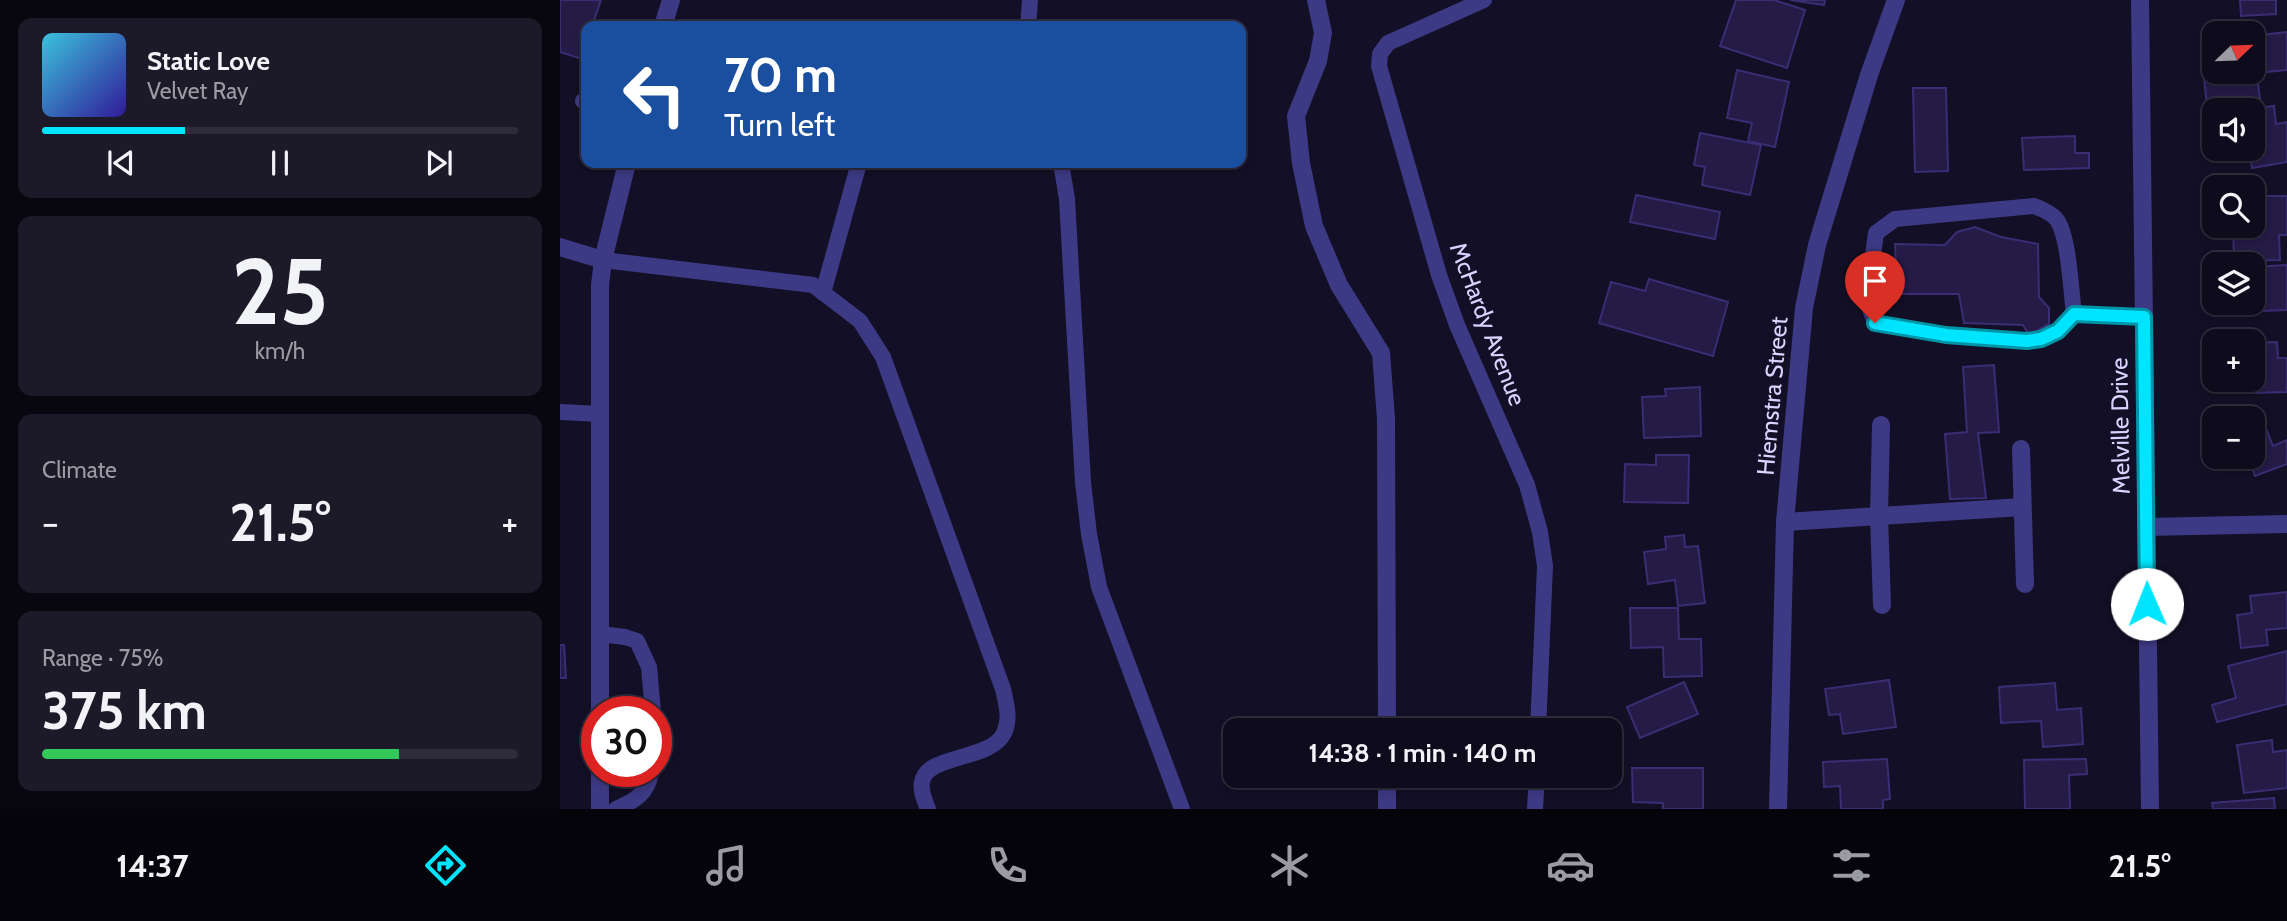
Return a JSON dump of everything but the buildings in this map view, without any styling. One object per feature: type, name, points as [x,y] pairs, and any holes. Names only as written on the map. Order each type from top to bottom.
[{"type":"street","points":[[665,21],[671,0]]},
{"type":"street","points":[[1316,0],[1323,33],[1318,61],[1296,116],[1301,163],[1314,226],[1339,285],[1381,353],[1387,419],[1387,718]]},
{"type":"street","name":"Hiemstra Street","points":[[1778,809],[1786,522],[1804,308],[1811,271],[1869,75],[1896,0]]},
{"type":"street","name":"Melville Drive","points":[[2140,0],[2150,809]]},
{"type":"street","points":[[600,696],[600,285],[603,260],[626,168]]},
{"type":"street","points":[[560,247],[603,260]]},
{"type":"street","points":[[1881,425],[1879,516],[1882,605]]},
{"type":"street","points":[[2021,449],[2025,584]]},
{"type":"street","points":[[1786,522],[2022,507]]},
{"type":"street","points":[[2146,527],[2287,524]]},
{"type":"street","points":[[600,787],[600,809]]},
{"type":"street","points":[[1387,788],[1387,809]]},
{"type":"lane","points":[[1028,21],[1030,0]]},
{"type":"lane","name":"McHardy Avenue","points":[[1484,0],[1388,43],[1380,54],[1379,66],[1439,275],[1457,325],[1527,485],[1540,531],[1545,566],[1539,718]]},
{"type":"lane","points":[[823,293],[858,168]]},
{"type":"lane","points":[[1061,168],[1067,199],[1083,482],[1099,587],[1182,809]]},
{"type":"lane","points":[[2074,314],[2064,238],[2058,221],[2046,210],[2034,206],[1895,219],[1876,233],[1867,300],[1875,323],[1946,335],[2027,341],[2041,339],[2058,331],[2074,314],[2144,317]]},
{"type":"lane","points":[[603,260],[813,285],[860,321],[883,357],[1003,689],[1008,717],[1004,734],[991,747],[928,771],[921,781],[928,809]]},
{"type":"lane","points":[[560,412],[600,414]]},
{"type":"lane","points":[[600,634],[637,641],[649,667],[652,696]]},
{"type":"lane","points":[[616,809],[631,803],[642,795],[647,787]]},
{"type":"lane","points":[[1535,809],[1536,788]]},
{"type":"route","points":[[1875,323],[1946,335],[2027,341],[2041,339],[2058,331],[2074,314],[2144,317],[2147,604]]}]
